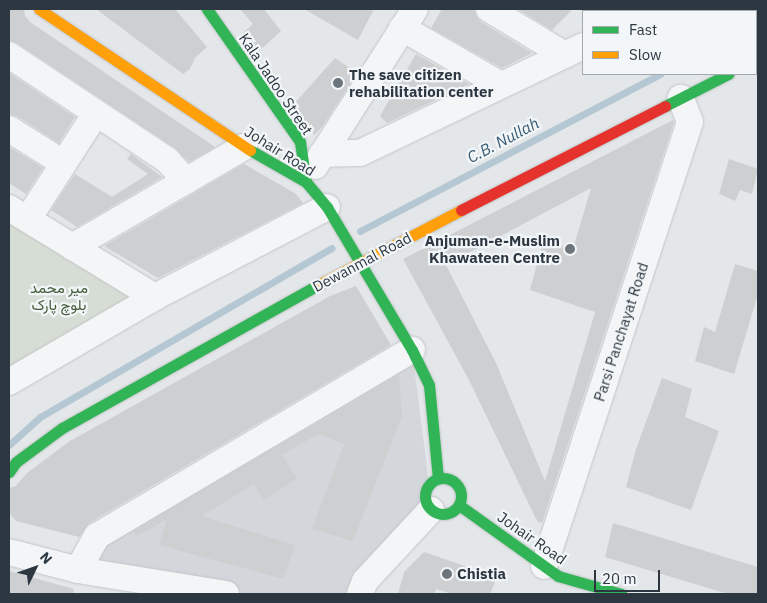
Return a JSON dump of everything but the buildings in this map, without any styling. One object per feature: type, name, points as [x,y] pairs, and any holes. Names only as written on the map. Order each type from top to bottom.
[{"type":"street","name":"Johair Road","points":[[39,9],[244,147],[306,182],[327,207],[412,350],[429,385],[438,478]]},
{"type":"street","name":"Kala Jadoo Street","points":[[207,9],[300,142],[306,182]]},
{"type":"street","points":[[489,9],[574,50]]},
{"type":"street","points":[[306,182],[408,18],[501,86]]},
{"type":"street","points":[[322,154],[360,153],[574,50]]},
{"type":"street","points":[[9,55],[167,160],[186,181]]},
{"type":"street","name":"Dewanmal Road","points":[[9,472],[16,462],[62,428],[359,262],[726,75]]},
{"type":"street","name":"Parsi Panchayat Road","points":[[544,566],[690,122],[681,98]]},
{"type":"street","points":[[96,113],[63,163],[18,213],[155,298]]},
{"type":"street","points":[[9,129],[63,163]]},
{"type":"street","points":[[72,247],[244,147]]},
{"type":"street","points":[[9,382],[155,298],[327,207]]},
{"type":"street","points":[[78,570],[97,536],[412,350]]},
{"type":"street","points":[[438,478],[450,479],[460,492],[459,505],[455,510],[443,514],[431,510],[425,500],[429,484],[438,478]]},
{"type":"street","name":"Johair Road","points":[[459,505],[558,576],[621,594]]},
{"type":"street","points":[[360,594],[365,581],[431,510]]},
{"type":"street","points":[[9,552],[78,570],[226,594]]},
{"type":"shaded area","points":[[412,350],[429,484],[425,500],[360,594],[226,594],[78,570],[94,540]]},
{"type":"green space","name":"میر محمد بلوچ پارک","points":[[9,208],[155,297],[9,382]]},
{"type":"waterway","name":"C.B. Nullah","points":[[360,231],[658,75]]},
{"type":"waterway","points":[[9,445],[40,417],[331,248]]},
{"type":"traffic: fast","points":[[207,9],[300,142],[306,182]]},
{"type":"traffic: fast","points":[[665,106],[726,75]]},
{"type":"traffic: fast","points":[[250,150],[306,182],[327,207],[412,350],[429,385],[438,478]]},
{"type":"traffic: fast","points":[[9,472],[16,462],[62,428],[320,284]]},
{"type":"traffic: fast","points":[[443,478],[450,479],[456,483],[460,489],[461,496],[460,503],[456,509],[450,513],[443,514],[436,513],[430,509],[426,503],[425,496],[426,489],[430,483],[436,479],[443,478]]},
{"type":"traffic: fast","points":[[459,505],[558,576],[621,594]]},
{"type":"traffic: slow","points":[[39,9],[250,150]]},
{"type":"traffic: slow","points":[[320,284],[461,210]]},
{"type":"traffic: jam","points":[[461,210],[665,106]]},
{"type":"place","name":"The save citizen rehabilitation center","points":[[338,83]]},
{"type":"place","name":"Anjuman-e-Muslim Khawateen Centre","points":[[570,249]]},
{"type":"place","name":"Chistia","points":[[447,574]]}]
